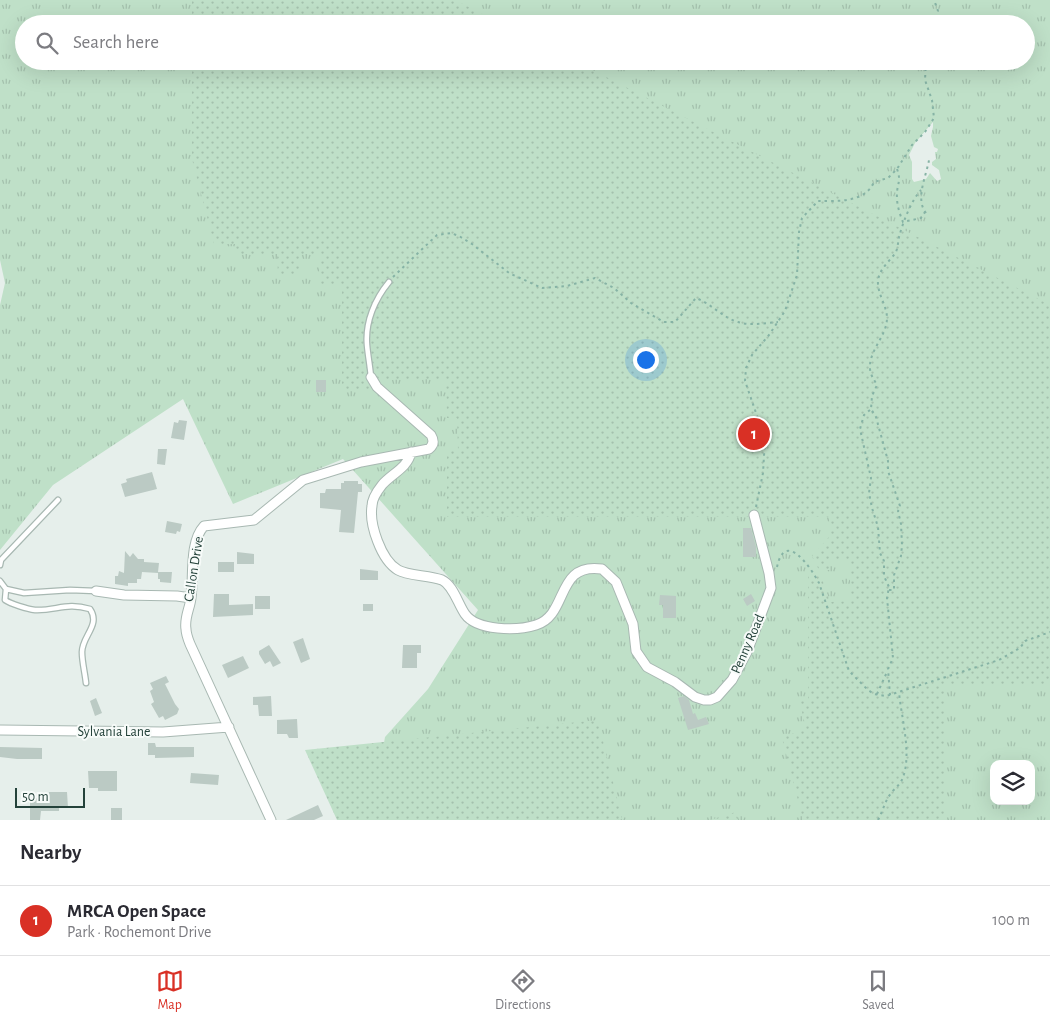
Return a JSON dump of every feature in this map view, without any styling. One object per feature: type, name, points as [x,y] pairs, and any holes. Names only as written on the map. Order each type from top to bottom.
[{"type":"street","name":"Callon Drive","points":[[271,820],[190,644],[185,628],[191,598],[193,558],[198,532],[204,526],[254,520],[303,480],[361,462],[429,449],[432,446],[433,440],[431,434],[377,386],[371,377]]},
{"type":"street","name":"Penny Road","points":[[411,452],[406,464],[382,485],[372,505],[376,540],[390,563],[398,570],[436,578],[447,584],[472,622],[486,627],[514,628],[538,625],[553,613],[567,583],[574,575],[588,569],[602,569],[616,582],[633,624],[636,651],[647,667],[675,682],[695,697],[704,700],[717,697],[732,680],[746,652],[771,588],[754,515]]},
{"type":"street","points":[[96,591],[124,595],[191,598]]},
{"type":"street","name":"Sylvania Lane","points":[[0,730],[163,732],[228,727]]},
{"type":"lane","points":[[371,377],[367,326],[376,300],[389,282]]},
{"type":"lane","points":[[0,565],[1,560],[58,500]]},
{"type":"lane","points":[[0,581],[6,589],[24,593],[70,590],[96,591]]},
{"type":"lane","points":[[6,589],[5,600],[34,610],[65,605],[90,608],[94,614],[93,625],[84,643],[82,652],[86,684]]},
{"type":"path","points":[[934,0],[938,11],[937,15]]},
{"type":"path","points":[[754,515],[763,473],[765,439],[747,389],[745,381],[746,368],[752,355],[769,335],[785,311],[797,274],[799,232],[802,218],[818,201],[845,201],[868,192],[874,182],[888,178],[897,169],[934,118],[932,100],[925,80],[926,70]]},
{"type":"path","points":[[904,222],[921,218],[926,213],[922,206],[922,190],[929,160]]},
{"type":"path","points":[[897,169],[900,179],[897,200],[904,222]]},
{"type":"path","points":[[889,590],[894,590],[894,575],[901,556],[901,524],[898,511],[900,506],[888,471],[888,461],[876,418],[871,409],[872,396],[877,385],[872,378],[870,368],[871,357],[884,334],[887,318],[878,283],[879,276],[897,250],[904,222],[914,198],[922,190]]},
{"type":"path","points":[[389,282],[437,235],[451,234],[460,236],[472,244],[509,273],[542,288],[566,286],[595,278],[614,288],[632,303],[664,322],[675,322],[696,298],[705,301],[736,322],[746,324],[778,322]]},
{"type":"path","points":[[871,409],[864,415],[860,429],[871,478],[869,493],[878,528],[880,553],[884,561],[884,576],[889,590],[887,598],[893,658],[877,694]]},
{"type":"path","points":[[776,572],[779,559],[785,552],[789,551],[798,553],[813,571],[819,583],[849,671],[863,686],[877,694],[888,696],[999,660],[1020,648],[1026,641],[1050,632]]},
{"type":"path","points":[[888,669],[888,696]]},
{"type":"path","points":[[878,820],[891,793],[904,776],[906,762],[905,724],[902,718],[898,692]]},
{"type":"green space","points":[[0,0],[1050,0],[1050,820],[371,820],[385,737],[428,689],[478,610],[343,459],[233,504],[183,399],[53,485],[0,550],[0,305],[5,283],[0,260]],"holes":[[[933,122],[931,136],[934,147],[938,149],[935,152],[936,159],[932,162],[932,165],[939,170],[941,179],[937,181],[930,173],[926,179],[914,182],[912,179],[912,162],[909,155],[915,143]]]},
{"type":"green space","points":[[192,0],[455,0],[484,15],[192,15]]},
{"type":"green space","points":[[192,70],[593,70],[1050,305],[1050,686],[944,686],[944,820],[803,820],[782,738],[806,728],[799,700],[808,699],[808,576],[821,576],[830,602],[850,601],[850,559],[829,559],[829,570],[819,570],[812,556],[829,537],[829,517],[447,517],[447,451],[458,450],[457,418],[447,418],[446,379],[377,380],[380,385],[388,390],[342,391],[342,286],[319,286],[319,254],[299,254],[299,275],[278,275],[277,254],[235,254],[235,244],[214,244],[192,159]]},
{"type":"green space","points":[[598,720],[622,819],[618,820],[337,820],[305,750]]},
{"type":"green space","points":[[736,812],[738,820],[710,820]]},
{"type":"building","points":[[316,380],[326,380],[326,392],[316,392]]},
{"type":"building","points":[[179,420],[187,421],[184,440],[171,438],[174,422],[178,423]]},
{"type":"building","points":[[158,449],[167,449],[165,465],[157,464]]},
{"type":"building","points":[[152,472],[157,489],[125,497],[121,484],[127,482],[126,479]]},
{"type":"building","points":[[344,481],[358,481],[358,484],[362,484],[362,492],[358,492],[354,533],[339,532],[341,510],[320,508],[320,493],[325,493],[326,489],[341,489],[341,483],[344,483]]},
{"type":"building","points":[[167,521],[182,524],[180,532],[177,531],[176,534],[165,532]]},
{"type":"building","points":[[743,528],[751,528],[756,547],[756,557],[743,557]]},
{"type":"building","points":[[125,551],[130,557],[133,553],[138,559],[144,559],[144,562],[159,563],[158,572],[172,572],[171,583],[160,582],[158,573],[142,572],[141,579],[137,579],[137,583],[128,583],[128,586],[115,584],[115,576],[118,576],[119,571],[124,573]]},
{"type":"building","points":[[237,552],[254,554],[254,564],[237,564]]},
{"type":"building","points":[[218,562],[234,562],[234,572],[218,572]]},
{"type":"building","points":[[360,569],[378,571],[378,580],[360,580]]},
{"type":"building","points":[[214,594],[229,594],[229,605],[253,604],[253,615],[213,617]]},
{"type":"building","points":[[751,594],[755,601],[747,606],[743,599]]},
{"type":"building","points":[[660,595],[676,596],[676,618],[663,618],[663,605],[659,605]]},
{"type":"building","points":[[255,596],[270,596],[270,609],[255,609]]},
{"type":"building","points":[[363,604],[373,604],[373,611],[363,611]]},
{"type":"building","points":[[303,638],[310,659],[301,663],[293,642]]},
{"type":"building","points":[[269,645],[281,663],[273,667],[270,661],[265,664],[259,654],[259,651]]},
{"type":"building","points":[[403,645],[421,645],[421,653],[417,653],[417,668],[402,668]]},
{"type":"building","points":[[243,656],[249,668],[228,678],[222,665]]},
{"type":"building","points":[[166,676],[169,682],[165,684],[179,709],[177,714],[165,720],[163,716],[159,718],[151,704],[154,702],[150,691],[153,689],[150,683]]},
{"type":"building","points":[[271,696],[272,716],[259,716],[258,705],[253,705],[253,697]]},
{"type":"building","points":[[684,696],[689,700],[693,714],[695,713],[698,720],[706,717],[709,724],[688,730],[678,698]]},
{"type":"building","points":[[96,698],[102,713],[95,716],[90,701]]},
{"type":"building","points":[[297,719],[298,738],[289,738],[287,734],[277,734],[277,720]]},
{"type":"building","points":[[148,743],[155,743],[156,747],[194,747],[194,757],[155,758],[155,755],[148,755]]},
{"type":"building","points":[[0,747],[42,748],[42,759],[0,757]]},
{"type":"building","points":[[88,771],[117,771],[117,791],[98,791],[98,788],[89,788]]},
{"type":"building","points":[[191,773],[219,775],[218,785],[190,783]]},
{"type":"building","points":[[49,792],[67,792],[68,808],[59,808],[59,811],[41,811],[40,820],[30,820],[30,801],[35,801],[36,798],[41,799],[42,797],[49,798]]},
{"type":"building","points":[[318,805],[323,816],[314,820],[286,820]]},
{"type":"building","points":[[111,808],[122,808],[122,820],[111,820]]},
{"type":"place","name":"MRCA Open Space","points":[[754,434]]}]
